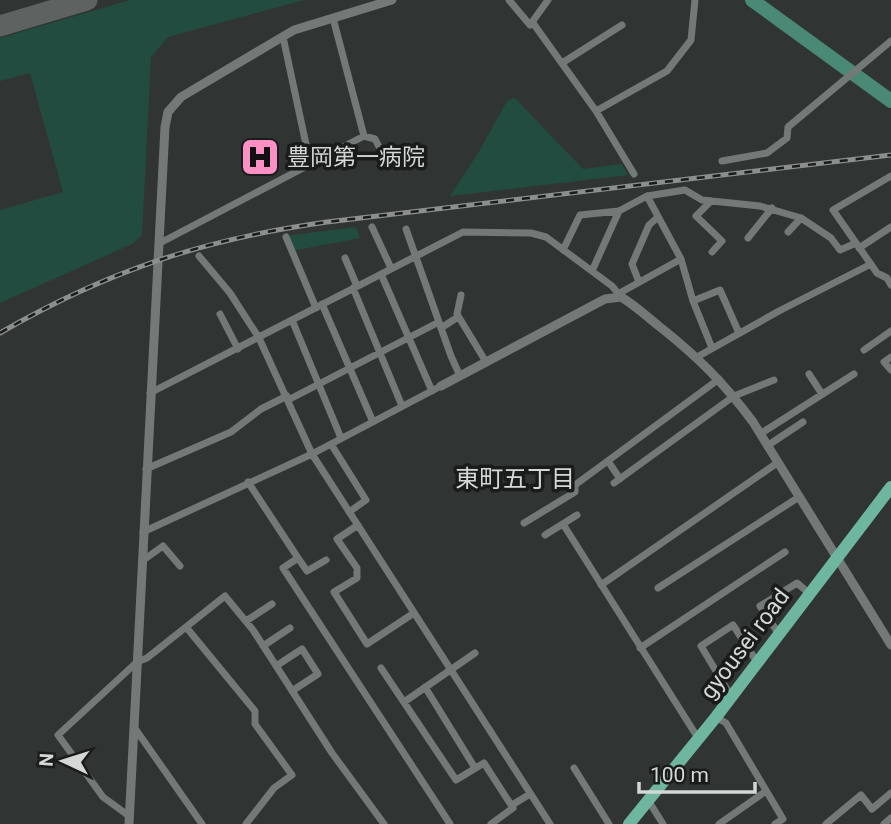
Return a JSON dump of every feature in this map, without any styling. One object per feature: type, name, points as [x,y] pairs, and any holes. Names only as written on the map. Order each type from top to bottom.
[{"type":"highway","name":"gyousei road","points":[[629,824],[716,717],[891,487]]},
{"type":"street","points":[[129,820],[150,393],[168,112],[172,104],[307,25],[392,0]]},
{"type":"street","points":[[509,0],[530,25],[548,0]]},
{"type":"street","points":[[596,111],[667,71],[691,40],[695,0]]},
{"type":"street","points":[[333,18],[364,136]]},
{"type":"street","points":[[534,23],[596,111],[634,174]]},
{"type":"street","points":[[562,63],[622,25]]},
{"type":"street","points":[[283,37],[310,163]]},
{"type":"street","points":[[722,161],[767,153],[787,138],[788,127],[891,41]]},
{"type":"street","points":[[160,243],[364,136],[375,139],[387,164]]},
{"type":"street","points":[[889,280],[877,274],[833,210],[891,176]]},
{"type":"street","points":[[563,250],[580,215],[619,211],[647,196],[685,190],[702,200],[772,208],[801,218],[831,238],[840,250],[858,245],[891,227]]},
{"type":"street","points":[[647,196],[681,259],[693,301],[712,348]]},
{"type":"street","points":[[710,201],[696,216],[722,241],[712,252]]},
{"type":"street","points":[[748,238],[772,208]]},
{"type":"street","points":[[592,271],[619,211]]},
{"type":"street","points":[[639,282],[632,264],[649,225],[658,217]]},
{"type":"street","points":[[788,232],[801,218]]},
{"type":"street","points":[[372,228],[391,268]]},
{"type":"street","points":[[405,229],[460,376]]},
{"type":"street","points":[[150,393],[463,232],[531,233],[546,237],[612,286],[619,295],[697,357],[734,396],[891,645]]},
{"type":"street","points":[[286,237],[373,422]]},
{"type":"street","points":[[199,256],[230,293],[259,338],[312,454],[550,824]]},
{"type":"street","points":[[345,258],[402,407]]},
{"type":"street","points":[[143,533],[312,454],[605,299],[619,295],[681,259]]},
{"type":"street","points":[[697,357],[871,264]]},
{"type":"street","points":[[381,274],[408,336],[437,388]]},
{"type":"street","points":[[693,301],[720,290],[739,333]]},
{"type":"street","points":[[461,295],[458,317],[486,362]]},
{"type":"street","points":[[220,314],[238,349]]},
{"type":"street","points":[[146,469],[231,432],[261,409],[318,384],[408,336],[458,317]]},
{"type":"street","points":[[292,320],[341,438]]},
{"type":"street","points":[[864,350],[891,331]]},
{"type":"street","points":[[891,357],[884,362],[891,370]]},
{"type":"street","points":[[809,374],[822,394]]},
{"type":"street","points":[[760,434],[853,374]]},
{"type":"street","points":[[524,523],[575,492],[575,485],[719,379]]},
{"type":"street","points":[[608,461],[617,481],[734,396],[774,380]]},
{"type":"street","points":[[767,446],[803,422]]},
{"type":"street","points":[[331,443],[366,500],[349,512]]},
{"type":"street","points":[[601,585],[777,464]]},
{"type":"street","points":[[248,482],[307,571],[326,560]]},
{"type":"street","points":[[658,588],[799,497]]},
{"type":"street","points":[[544,535],[577,515]]},
{"type":"street","points":[[563,524],[698,738]]},
{"type":"street","points":[[358,525],[337,539],[357,568],[357,578],[334,592],[367,644],[414,614]]},
{"type":"street","points":[[142,561],[163,546],[180,566]]},
{"type":"street","points":[[640,648],[785,552]]},
{"type":"street","points":[[298,558],[283,568],[450,824]]},
{"type":"street","points":[[779,634],[760,606],[797,583],[810,594]]},
{"type":"street","points":[[129,820],[103,797],[58,735],[137,662],[147,658],[225,596],[246,621],[332,753],[384,824]]},
{"type":"street","points":[[246,621],[272,604]]},
{"type":"street","points":[[732,696],[701,646],[733,625],[757,663]]},
{"type":"street","points":[[186,627],[255,711],[255,724],[292,775],[274,788],[246,824]]},
{"type":"street","points":[[263,646],[290,628]]},
{"type":"street","points":[[276,666],[302,649],[318,674],[292,691]]},
{"type":"street","points":[[404,702],[475,653]]},
{"type":"street","points":[[381,668],[456,780],[484,763],[512,805]]},
{"type":"street","points":[[425,687],[475,768]]},
{"type":"street","points":[[716,717],[726,723],[783,819],[775,824]]},
{"type":"street","points":[[134,727],[202,824]]},
{"type":"street","points":[[574,768],[609,824]]},
{"type":"street","points":[[719,824],[766,791]]},
{"type":"street","points":[[826,824],[861,795],[872,808],[891,793]]},
{"type":"street","points":[[491,824],[513,808],[512,805],[530,794]]},
{"type":"street","points":[[648,800],[663,824]]},
{"type":"street","points":[[884,824],[891,818]]},
{"type":"green space","points":[[130,0],[304,0],[168,37],[151,57],[142,235],[132,244],[0,303],[0,210],[63,192],[30,73],[0,81],[0,38]]},
{"type":"green space","points":[[514,97],[583,169],[622,164],[628,175],[450,196],[507,101]]},
{"type":"green space","points":[[356,227],[360,238],[292,251],[285,236]]},
{"type":"waterway","points":[[752,0],[891,101]]},
{"type":"taxiway","points":[[0,26],[87,0]]},
{"type":"railway","points":[[0,333],[118,275],[198,248],[282,229],[891,155]]},
{"type":"place","name":"豊岡第一病院","points":[[260,157]]},
{"type":"district","name":"東町五丁目","points":[[515,479]]}]
